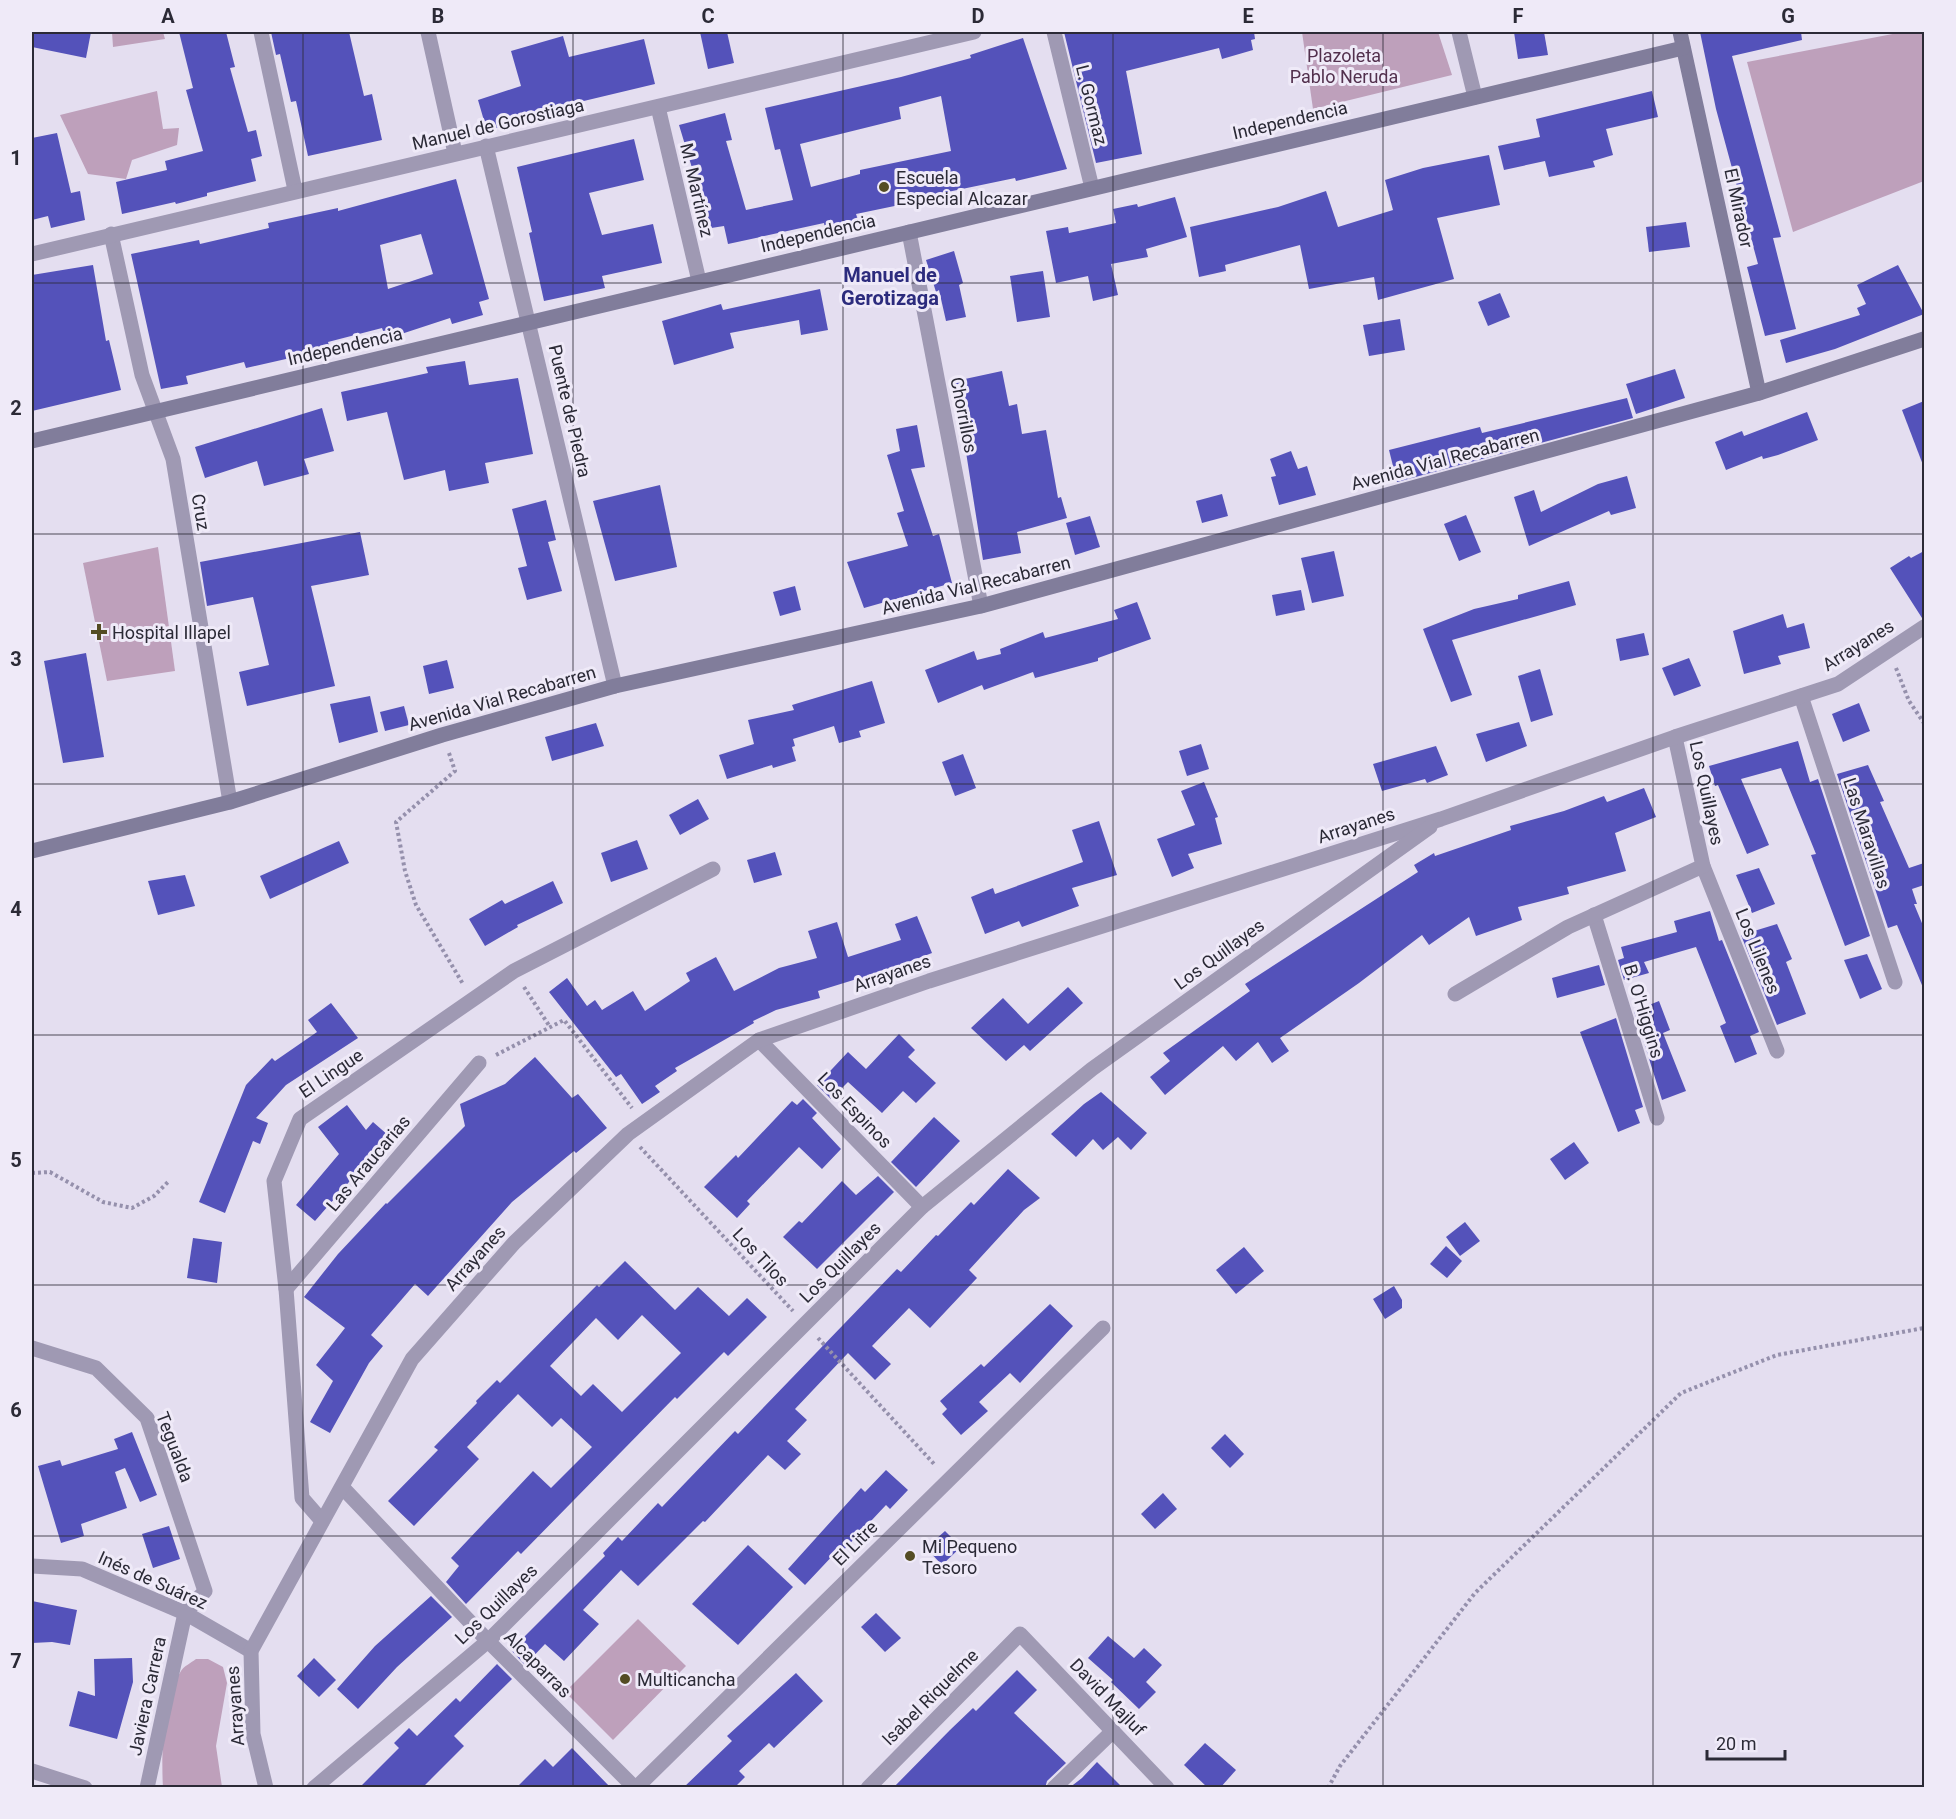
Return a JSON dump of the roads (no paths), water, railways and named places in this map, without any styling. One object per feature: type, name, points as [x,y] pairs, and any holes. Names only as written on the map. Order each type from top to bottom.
[{"type":"main road","name":"El Mirador","points":[[1680,32],[1760,393]]},
{"type":"main road","name":"Independencia","points":[[32,441],[1683,48]]},
{"type":"main road","name":"Avenida Vial Recabarren","points":[[32,850],[230,802],[442,735],[615,686],[981,606],[1760,393],[1924,339]]},
{"type":"street","points":[[261,32],[295,190]]},
{"type":"street","points":[[428,32],[455,153]]},
{"type":"street","name":"Manuel de Gorostiaga","points":[[32,254],[295,190],[974,32]]},
{"type":"street","name":"L. Gormaz","points":[[1054,32],[1092,188]]},
{"type":"street","points":[[1459,32],[1475,97]]},
{"type":"street","name":"M. Martínez","points":[[658,107],[699,281]]},
{"type":"street","name":"Puente de Piedra","points":[[486,146],[615,686]]},
{"type":"street","name":"Chorrillos","points":[[909,232],[981,606]]},
{"type":"street","name":"Cruz","points":[[111,234],[142,375],[173,459],[230,802]]},
{"type":"street","name":"Arrayanes","points":[[266,1788],[254,1734],[251,1651],[322,1521],[343,1488],[412,1359],[514,1243],[628,1134],[759,1040],[929,981],[1441,819],[1675,737],[1838,684],[1924,627]]},
{"type":"street","name":"Las Maravillas","points":[[1801,696],[1895,982]]},
{"type":"street","name":"Los Quillayes","points":[[1455,994],[1568,927],[1703,866],[1675,737]]},
{"type":"street","name":"Los Quillayes","points":[[314,1788],[488,1641],[922,1208],[1092,1068],[1441,819]]},
{"type":"street","name":"Los Lilenes","points":[[1703,866],[1777,1051]]},
{"type":"street","name":"El Lingue","points":[[322,1521],[302,1498],[286,1289],[274,1181],[300,1119],[514,971],[713,869]]},
{"type":"street","name":"B. O'Higgins","points":[[1594,915],[1658,1118]]},
{"type":"street","name":"Los Espinos","points":[[759,1040],[922,1208]]},
{"type":"street","name":"Las Araucarias","points":[[286,1289],[479,1063]]},
{"type":"street","name":"El Litre","points":[[635,1788],[1103,1328]]},
{"type":"street","name":"Tegualda","points":[[32,1348],[96,1368],[147,1418],[205,1591],[185,1613]]},
{"type":"street","name":"Alcaparras","points":[[343,1488],[488,1641],[635,1788]]},
{"type":"street","name":"Inés de Suárez","points":[[32,1566],[82,1569],[185,1613],[251,1651]]},
{"type":"street","name":"Javiera Carrera","points":[[147,1788],[185,1613]]},
{"type":"street","name":"David Majluf","points":[[1020,1634],[1167,1788]]},
{"type":"street","name":"Isabel Riquelme","points":[[867,1788],[1020,1634]]},
{"type":"street","points":[[1054,1788],[1113,1731]]},
{"type":"street","points":[[32,1771],[86,1788]]},
{"type":"place","name":"Escuela Especial Alcazar","points":[[884,187]]},
{"type":"place","name":"Hospital Illapel","points":[[99,632]]},
{"type":"place","name":"Mi Pequeno Tesoro","points":[[910,1556]]},
{"type":"place","name":"Multicancha","points":[[625,1679]]},
{"type":"district","name":"Manuel de Gerotizaga","points":[[890,286]]},
{"type":"park label","name":"Plazoleta Pablo Neruda","points":[[1344,65]]}]
